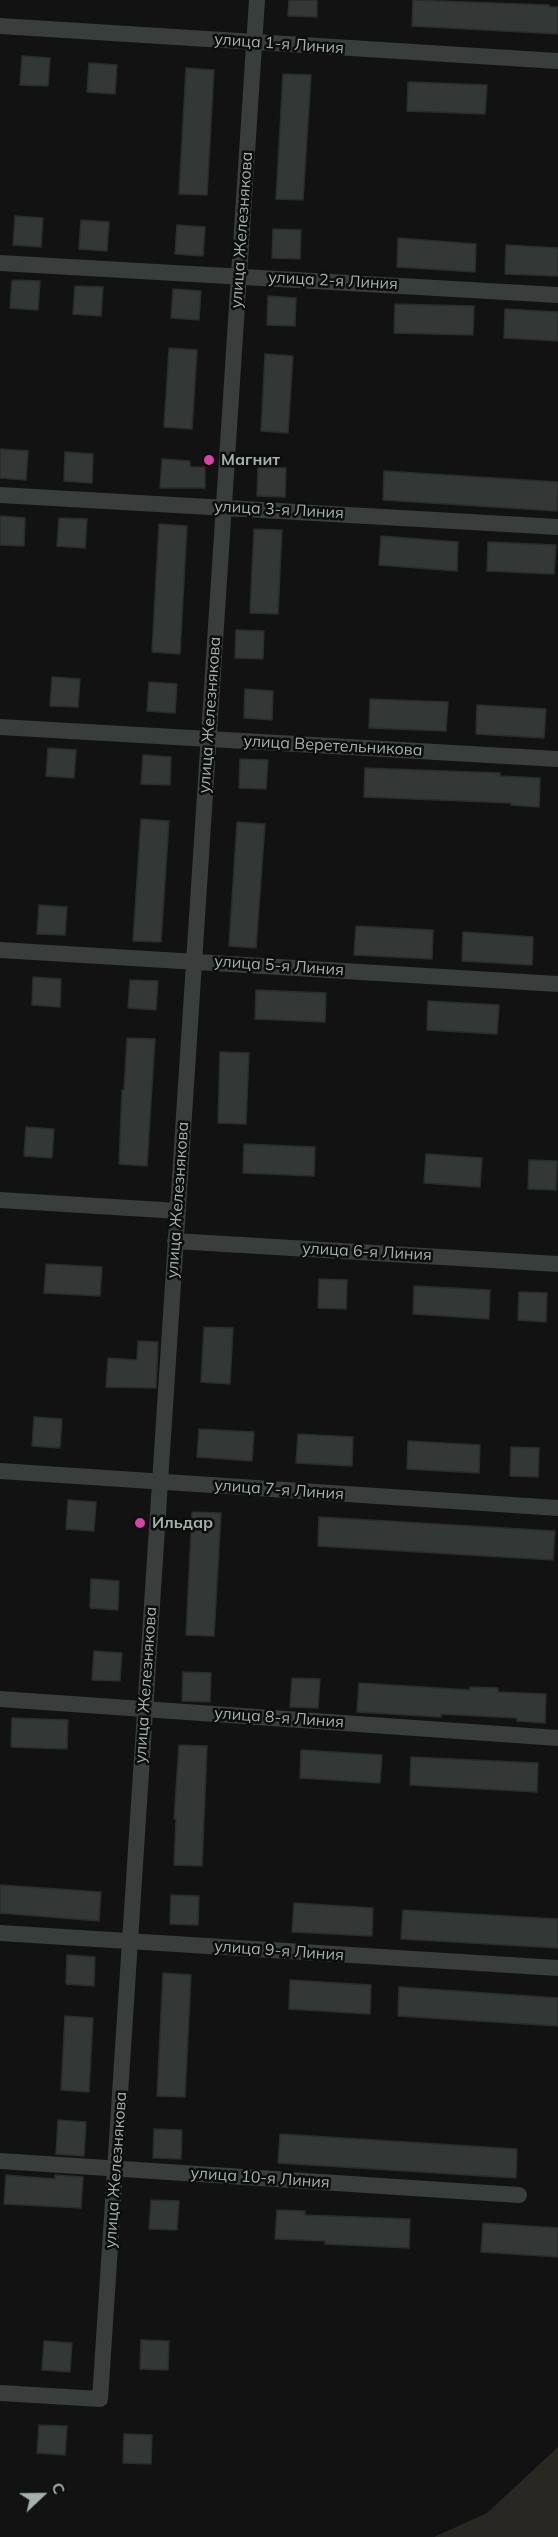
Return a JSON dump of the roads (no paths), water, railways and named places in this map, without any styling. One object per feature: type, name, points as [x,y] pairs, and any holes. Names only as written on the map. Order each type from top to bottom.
[{"type":"street","name":"улица Железнякова","points":[[0,2393],[100,2399],[117,2169],[129,1942],[257,0]]},
{"type":"street","name":"улица 1-я Линия","points":[[0,26],[558,61]]},
{"type":"street","name":"улица 2-я Линия","points":[[0,263],[558,295]]},
{"type":"street","name":"улица 3-я Линия","points":[[0,495],[558,526]]},
{"type":"street","name":"улица Веретельникова","points":[[0,727],[558,759]]},
{"type":"street","name":"улица 5-я Линия","points":[[0,950],[558,984]]},
{"type":"street","points":[[0,1200],[178,1210]]},
{"type":"street","name":"улица 6-я Линия","points":[[175,1241],[558,1264]]},
{"type":"street","name":"улица 7-я Линия","points":[[0,1472],[558,1508]]},
{"type":"street","name":"улица 8-я Линия","points":[[0,1699],[558,1738]]},
{"type":"street","name":"улица 9-я Линия","points":[[0,1933],[558,1968]]},
{"type":"street","name":"улица 10-я Линия","points":[[0,2161],[519,2195]]},
{"type":"place","name":"Магнит","points":[[209,460]]},
{"type":"place","name":"Ильдар","points":[[140,1523]]}]
